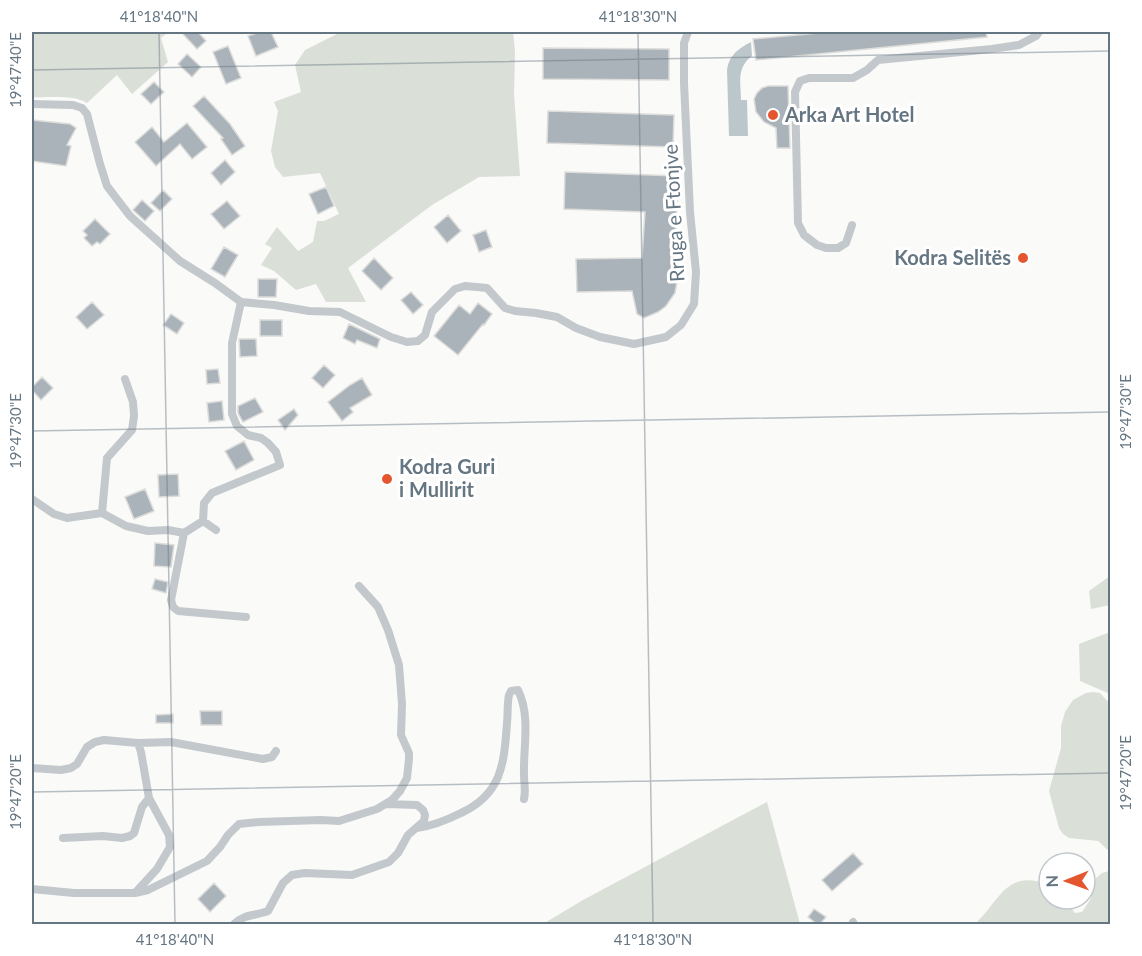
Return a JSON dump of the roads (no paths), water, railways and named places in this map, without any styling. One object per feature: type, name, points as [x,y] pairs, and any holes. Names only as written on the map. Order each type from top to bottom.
[{"type":"street","name":"Rruga e Ftonjve","points":[[241,302],[309,311],[340,312],[391,337],[407,342],[418,341],[425,335],[432,312],[455,289],[465,286],[487,288],[505,308],[557,317],[576,328],[600,337],[634,344],[666,337],[681,325],[694,304],[696,272],[690,212],[684,84],[684,44],[688,32]]},
{"type":"street","points":[[852,225],[846,243],[837,248],[826,248],[817,245],[804,235],[798,223],[795,92],[800,81],[809,78],[853,78],[878,60],[1019,45],[1039,32]]},
{"type":"street","points":[[32,104],[73,105],[81,108],[87,114],[108,186],[130,216],[180,261],[241,302],[232,343],[232,414],[237,426],[248,435],[261,438],[268,443],[276,452],[280,465],[212,493],[204,503],[203,521]]},
{"type":"street","points":[[102,513],[107,458],[132,430],[133,402],[125,379]]},
{"type":"street","points":[[32,499],[54,514],[67,518],[102,513],[126,526],[148,531],[184,532],[203,521]]},
{"type":"street","points":[[203,521],[216,530]]},
{"type":"street","points":[[184,532],[171,600],[173,607],[178,611],[246,617]]},
{"type":"street","points":[[32,889],[74,893],[148,891],[207,861],[239,824],[300,820],[339,821],[377,810],[392,800],[407,778],[409,759],[409,753],[401,735],[399,665],[378,607],[359,586]]},
{"type":"street","points":[[417,828],[428,827],[465,811],[485,798],[491,791],[498,780],[501,768],[508,702],[511,691],[518,690],[524,706],[526,740],[524,799]]},
{"type":"street","points":[[32,768],[61,770],[71,768],[77,764],[87,747],[104,740],[138,743],[171,742],[263,759],[272,757],[276,751]]},
{"type":"street","points":[[135,892],[157,869],[170,847],[169,835],[149,798],[138,743]]},
{"type":"street","points":[[63,838],[130,836],[134,833],[142,807],[149,798]]},
{"type":"street","points":[[234,924],[246,916],[268,911],[283,883],[292,876],[305,873],[352,875],[389,862],[398,853],[408,836],[424,821],[425,815],[417,805],[386,804]]},
{"type":"place","name":"Arka Art Hotel","points":[[773,115]]},
{"type":"place","name":"Kodra Selitës","points":[[1023,258]]},
{"type":"place","name":"Kodra Guri i Mullirit","points":[[387,479]]}]
